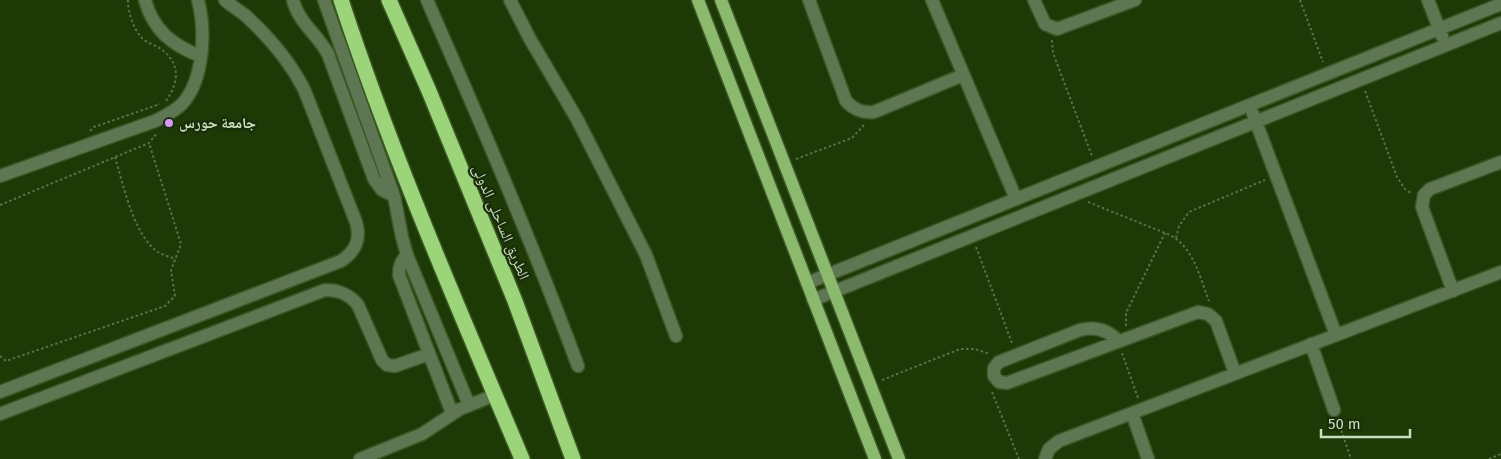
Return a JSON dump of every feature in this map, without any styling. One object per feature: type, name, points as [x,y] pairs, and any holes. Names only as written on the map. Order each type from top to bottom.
[{"type":"highway","points":[[341,0],[382,118],[414,202],[522,459]]},
{"type":"highway","name":"الطريق الساحلى الدولى","points":[[389,0],[429,91],[515,301],[573,459]]},
{"type":"main road","points":[[698,0],[876,459]]},
{"type":"main road","points":[[721,0],[899,459]]},
{"type":"street","points":[[145,0],[147,10],[162,34],[173,43],[200,56]]},
{"type":"street","points":[[0,176],[155,121],[175,109],[190,92],[197,78],[202,38],[202,20],[198,0]]},
{"type":"street","points":[[0,392],[341,260],[349,256],[355,249],[359,230],[297,74],[245,16],[225,0]]},
{"type":"street","points":[[284,0],[294,17],[303,22]]},
{"type":"street","points":[[292,0],[303,22],[325,47],[374,180],[382,190],[394,196]]},
{"type":"street","points":[[324,0],[394,196],[407,254],[469,405]]},
{"type":"street","points":[[427,0],[495,155],[578,366]]},
{"type":"street","points":[[510,0],[530,39],[577,119],[646,255],[676,336]]},
{"type":"street","points":[[809,0],[846,101],[856,110],[868,113],[880,110],[963,75]]},
{"type":"street","points":[[932,0],[1016,199]]},
{"type":"street","points":[[1034,0],[1045,24],[1057,30],[1135,0]]},
{"type":"street","points":[[1428,0],[1445,45]]},
{"type":"street","points":[[807,283],[1501,4]]},
{"type":"street","points":[[813,300],[1501,23]]},
{"type":"street","points":[[1250,105],[1336,335]]},
{"type":"street","points":[[1453,291],[1422,207],[1422,199],[1430,189],[1501,162]]},
{"type":"street","points":[[407,254],[399,267],[399,275],[452,413]]},
{"type":"street","points":[[1045,459],[1049,449],[1055,443],[1235,372],[1501,272]]},
{"type":"street","points":[[0,414],[325,290],[344,293],[354,300],[358,305],[382,360],[387,366],[395,366],[429,354]]},
{"type":"street","points":[[1124,339],[1108,332],[1087,328],[1000,362],[994,368],[994,376],[999,382],[1007,383],[1198,312],[1208,314],[1219,325],[1235,372]]},
{"type":"street","points":[[1311,344],[1334,410]]},
{"type":"street","points":[[360,459],[422,434],[452,413],[495,396]]},
{"type":"street","points":[[1137,411],[1148,459]]},
{"type":"path","points":[[93,143],[90,130],[94,127],[165,102],[174,90],[176,76],[173,59],[142,38],[133,23],[128,0]]},
{"type":"path","points":[[1300,0],[1327,74]]},
{"type":"path","points":[[1057,30],[1052,38],[1051,48],[1096,166]]},
{"type":"path","points":[[1361,79],[1397,177],[1405,188],[1422,199]]},
{"type":"path","points":[[784,164],[852,138],[862,129],[868,113]]},
{"type":"path","points":[[0,204],[149,143],[158,135],[155,121]]},
{"type":"path","points":[[0,356],[6,361],[165,306],[175,296],[171,270],[181,244],[149,143]]},
{"type":"path","points":[[115,157],[134,219],[150,246],[160,254],[176,259]]},
{"type":"path","points":[[1176,238],[1179,226],[1190,212],[1276,175]]},
{"type":"path","points":[[1072,196],[1176,238],[1190,253],[1219,325]]},
{"type":"path","points":[[1137,411],[1124,339],[1126,313],[1165,233]]},
{"type":"path","points":[[972,236],[1017,355]]},
{"type":"path","points":[[870,385],[960,349],[968,348],[983,351],[989,353],[1000,362]]},
{"type":"path","points":[[994,376],[990,389],[1019,459]]},
{"type":"path","points":[[1334,410],[1351,459]]},
{"type":"path","points":[[1489,459],[1501,454]]},
{"type":"place","name":"جامعة حورس","points":[[169,123]]}]
